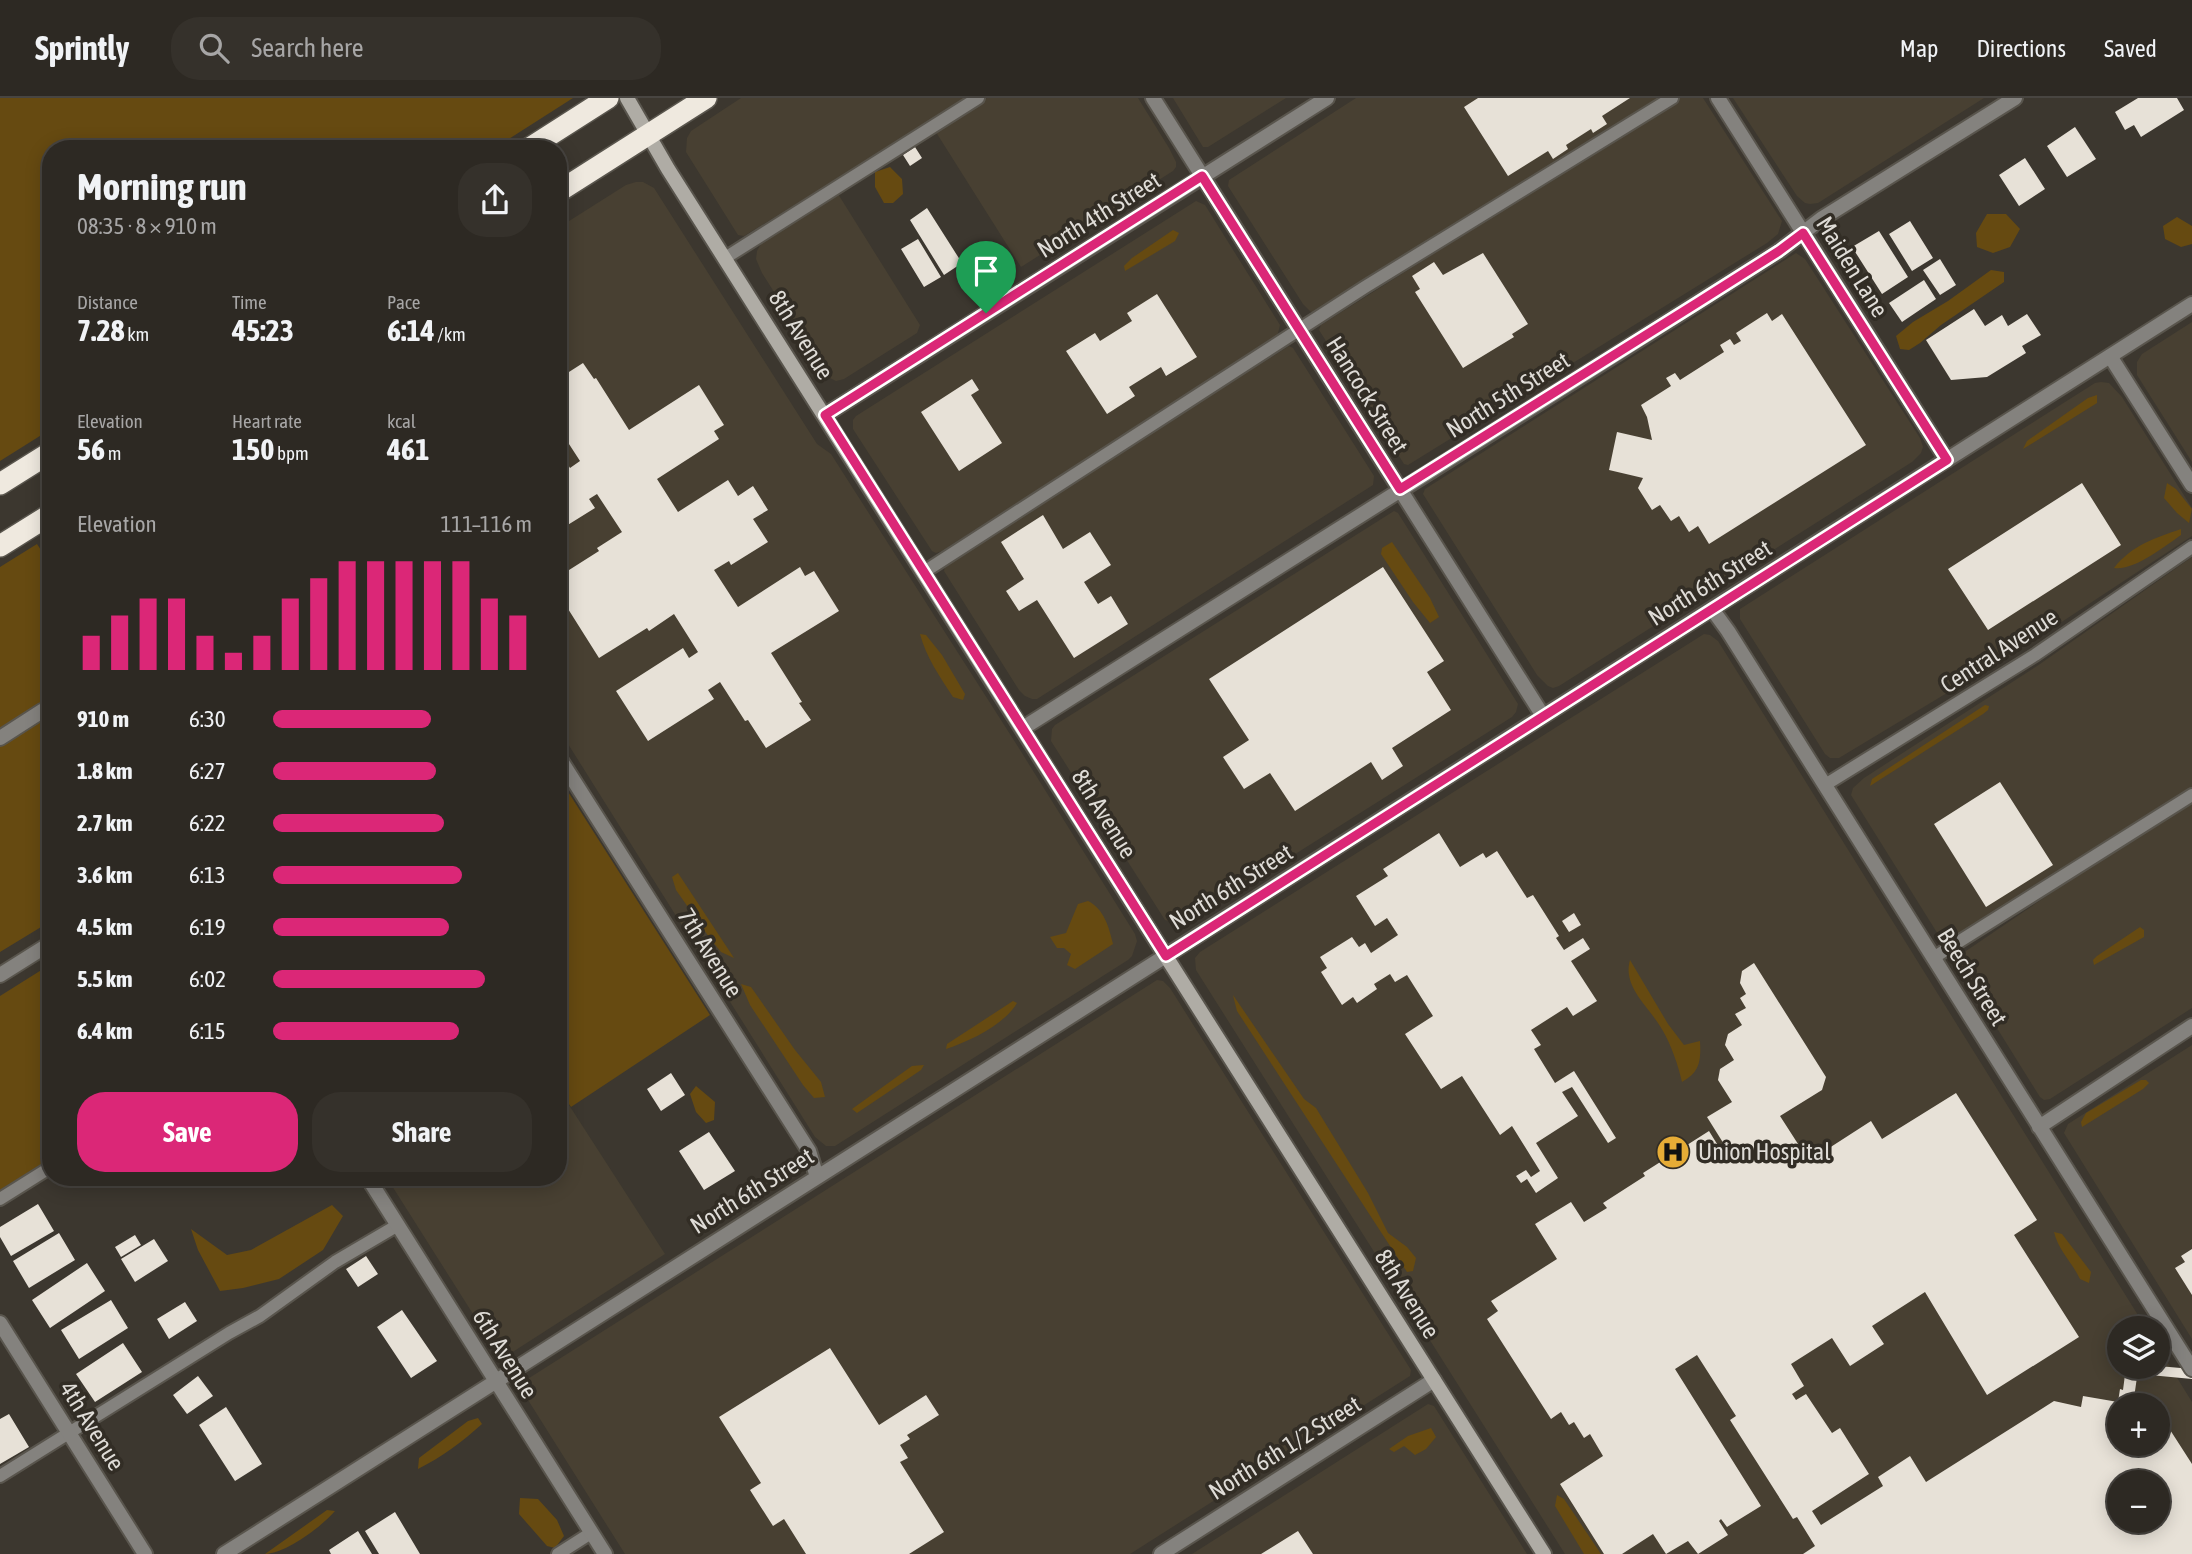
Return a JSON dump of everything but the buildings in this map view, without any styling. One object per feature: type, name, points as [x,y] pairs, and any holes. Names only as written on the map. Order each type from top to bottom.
[{"type":"highway","points":[[542,140],[608,98]]},
{"type":"highway","points":[[567,186],[706,98]]},
{"type":"highway","points":[[0,484],[42,458]]},
{"type":"highway","points":[[0,546],[42,520]]},
{"type":"street","name":"8th Avenue","points":[[627,98],[725,258],[1544,1554]]},
{"type":"street","name":"Hancock Street","points":[[1153,98],[1543,716]]},
{"type":"street","name":"North 4th Street","points":[[825,415],[1326,98]]},
{"type":"street","name":"Maiden Lane","points":[[1718,98],[1947,460]]},
{"type":"street","name":"North 5th Street","points":[[1023,728],[1779,251],[1821,219],[2015,98]]},
{"type":"street","name":"North 6th Street","points":[[224,1554],[2192,304]]},
{"type":"street","points":[[2110,356],[2192,485]]},
{"type":"street","name":"Beech Street","points":[[1712,609],[2192,1369]]},
{"type":"street","points":[[0,738],[42,711]]},
{"type":"street","name":"7th Avenue","points":[[567,770],[809,1151],[817,1177]]},
{"type":"street","points":[[0,975],[42,949]]},
{"type":"street","points":[[2039,1126],[2192,1026]]},
{"type":"street","name":"6th Avenue","points":[[373,1186],[604,1554]]},
{"type":"street","name":"4th Avenue","points":[[0,1323],[145,1554]]},
{"type":"street","name":"North 6th 1/2 Street","points":[[1161,1554],[1434,1380]]},
{"type":"lane","points":[[725,258],[978,98]]},
{"type":"lane","points":[[924,572],[1299,330],[1672,98]]},
{"type":"lane","name":"Central Avenue","points":[[1825,785],[2035,655],[2192,547]]},
{"type":"lane","points":[[1933,958],[2192,795]]},
{"type":"lane","points":[[0,1199],[42,1173]]},
{"type":"lane","points":[[0,1476],[260,1316],[335,1262],[398,1225]]},
{"type":"lane","points":[[558,1554],[591,1533]]},
{"type":"shaded area","points":[[0,98],[573,98],[507,140],[42,140],[42,435],[0,461]]},
{"type":"shaded area","points":[[741,98],[969,98],[744,236],[738,235],[686,152],[687,138],[691,131]]},
{"type":"shaded area","points":[[987,98],[1138,98],[1169,148],[1176,167],[1021,267],[934,129]]},
{"type":"shaded area","points":[[1173,98],[1286,98],[1208,147],[1203,147]]},
{"type":"shaded area","points":[[1356,98],[1658,98],[1316,312],[1311,312],[1303,304],[1228,186],[1229,180]]},
{"type":"shaded area","points":[[1680,98],[1703,98],[1782,221],[1778,234],[1408,465],[1404,464],[1319,330],[1321,325]]},
{"type":"shaded area","points":[[1733,98],[1984,98],[1818,203],[1810,204],[1797,196]]},
{"type":"shaded area","points":[[890,167],[902,179],[903,194],[893,203],[884,203],[875,187],[875,172]]},
{"type":"shaded area","points":[[643,182],[654,188],[817,444],[831,454],[1015,742],[1137,941],[1128,960],[835,1146],[826,1146],[815,1137],[567,742],[567,222],[626,185]]},
{"type":"shaded area","points":[[835,193],[920,325],[917,333],[844,379],[836,381],[828,377],[762,273],[756,259],[762,242]]},
{"type":"shaded area","points":[[1196,201],[1205,205],[1280,325],[1277,337],[942,551],[932,551],[853,429],[856,416]]},
{"type":"shaded area","points":[[1987,214],[2006,214],[2020,229],[2010,247],[1993,253],[1977,247],[1976,233]]},
{"type":"shaded area","points":[[2177,217],[2192,226],[2192,244],[2181,247],[2165,239],[2163,226]]},
{"type":"shaded area","points":[[1173,230],[1179,233],[1175,241],[1125,271],[1124,266],[1132,258]]},
{"type":"shaded area","points":[[986,253],[998,255],[1003,266],[991,276],[979,279],[974,274],[974,263]]},
{"type":"shaded area","points":[[1796,253],[1805,259],[1920,438],[1923,447],[1921,453],[1912,462],[1559,686],[1548,686],[1537,675],[1423,494],[1425,489]]},
{"type":"shaded area","points":[[1991,270],[2004,272],[2004,282],[1941,325],[1920,343],[1909,350],[1900,349],[1896,336]]},
{"type":"shaded area","points":[[2192,322],[2192,462],[2137,375],[2137,362],[2142,354]]},
{"type":"shaded area","points":[[1289,346],[1293,348],[1374,476],[1373,485],[1037,699],[1025,696],[944,571],[945,567],[979,541]]},
{"type":"shaded area","points":[[2095,383],[2109,383],[2122,397],[2192,508],[2192,536],[2025,646],[1839,758],[1830,758],[1740,619],[1740,609]]},
{"type":"shaded area","points":[[2097,395],[2097,403],[2023,449],[2027,441],[2088,398]]},
{"type":"shaded area","points":[[2167,483],[2176,489],[2192,509],[2189,523],[2164,498]]},
{"type":"shaded area","points":[[1394,511],[1398,513],[1518,704],[1516,712],[1183,925],[1165,920],[1051,741],[1052,729]]},
{"type":"shaded area","points":[[2181,529],[2181,535],[2149,557],[2131,566],[2114,568],[2136,548]]},
{"type":"shaded area","points":[[1392,542],[1430,598],[1439,617],[1430,623],[1381,554],[1382,548]]},
{"type":"shaded area","points":[[37,544],[42,552],[42,926],[0,952],[0,567]]},
{"type":"shaded area","points":[[2192,557],[2192,789],[1950,941],[1941,939],[1851,795],[1853,788],[1864,778],[2040,664]]},
{"type":"shaded area","points":[[920,634],[926,635],[942,655],[965,694],[963,700],[953,697],[930,659]]},
{"type":"shaded area","name":"Union Hospital","points":[[1704,634],[1710,635],[1718,641],[2139,1316],[2107,1316],[2107,1379],[2170,1379],[2170,1366],[2192,1402],[2192,1554],[1565,1554],[1196,970],[1195,958],[1200,952]]},
{"type":"shaded area","points":[[1985,705],[1989,706],[1983,714],[1870,786],[1872,779]]},
{"type":"shaded area","points":[[567,790],[710,1015],[571,1107],[567,1101]]},
{"type":"shaded area","points":[[2192,801],[2192,1008],[2050,1099],[2044,1100],[1957,964],[1957,959],[2104,857]]},
{"type":"shaded area","points":[[678,873],[734,958],[721,952],[676,890],[672,877]]},
{"type":"shaded area","points":[[1088,901],[1102,914],[1113,944],[1075,969],[1067,965],[1071,954],[1064,948],[1057,948],[1050,937],[1066,933],[1078,904]]},
{"type":"shaded area","points":[[2140,927],[2144,930],[2144,937],[2094,965],[2093,960],[2097,956]]},
{"type":"shaded area","points":[[1630,960],[1668,1024],[1684,1045],[1700,1041],[1696,1070],[1682,1082],[1666,1037],[1633,988],[1630,980]]},
{"type":"shaded area","points":[[42,970],[42,1164],[0,1190],[0,996]]},
{"type":"shaded area","points":[[1157,980],[1163,981],[1170,988],[1411,1370],[1410,1376],[1130,1554],[625,1554],[523,1392],[523,1383]]},
{"type":"shaded area","points":[[741,984],[751,987],[821,1082],[825,1097],[814,1098],[803,1085],[750,1005]]},
{"type":"shaded area","points":[[1233,995],[1304,1099],[1316,1108],[1368,1193],[1388,1233],[1407,1247],[1416,1258],[1413,1271],[1407,1272],[1237,1011]]},
{"type":"shaded area","points":[[1013,1001],[1017,1003],[995,1025],[976,1037],[946,1049],[947,1044]]},
{"type":"shaded area","points":[[2192,1045],[2192,1339],[2064,1133],[2068,1124]]},
{"type":"shaded area","points":[[924,1065],[921,1070],[857,1113],[852,1109],[912,1066]]},
{"type":"shaded area","points":[[2141,1080],[2149,1083],[2082,1127],[2081,1122],[2086,1113]]},
{"type":"shaded area","points":[[696,1086],[715,1102],[714,1120],[706,1123],[696,1112],[690,1094]]},
{"type":"shaded area","points":[[567,1102],[665,1254],[508,1355],[501,1355],[392,1186],[567,1186]]},
{"type":"shaded area","points":[[332,1205],[343,1216],[323,1250],[279,1279],[243,1288],[220,1291],[198,1250],[191,1229],[227,1255],[251,1250]]},
{"type":"shaded area","points":[[2054,1232],[2062,1234],[2091,1272],[2089,1283],[2080,1279]]},
{"type":"shaded area","points":[[1428,1404],[1434,1406],[1527,1554],[1192,1554]]},
{"type":"shaded area","points":[[478,1418],[482,1424],[474,1431],[444,1454],[418,1469],[419,1458],[468,1421]]},
{"type":"shaded area","points":[[1431,1428],[1436,1437],[1426,1449],[1415,1455],[1404,1446],[1394,1452],[1389,1449],[1408,1436]]},
{"type":"shaded area","points":[[1557,1495],[1564,1499],[1601,1554],[1584,1554],[1555,1506]]},
{"type":"shaded area","points":[[520,1498],[538,1499],[557,1520],[564,1536],[555,1548],[547,1546],[519,1514]]},
{"type":"shaded area","points":[[327,1510],[335,1511],[303,1538],[274,1553],[265,1554]]},
{"type":"place","name":"Union Hospital","points":[[1673,1152]]},
{"type":"route","points":[[1202,176],[1400,489],[1779,251],[1803,233],[1947,460],[1166,956],[825,415],[986,313],[1202,176]]}]
